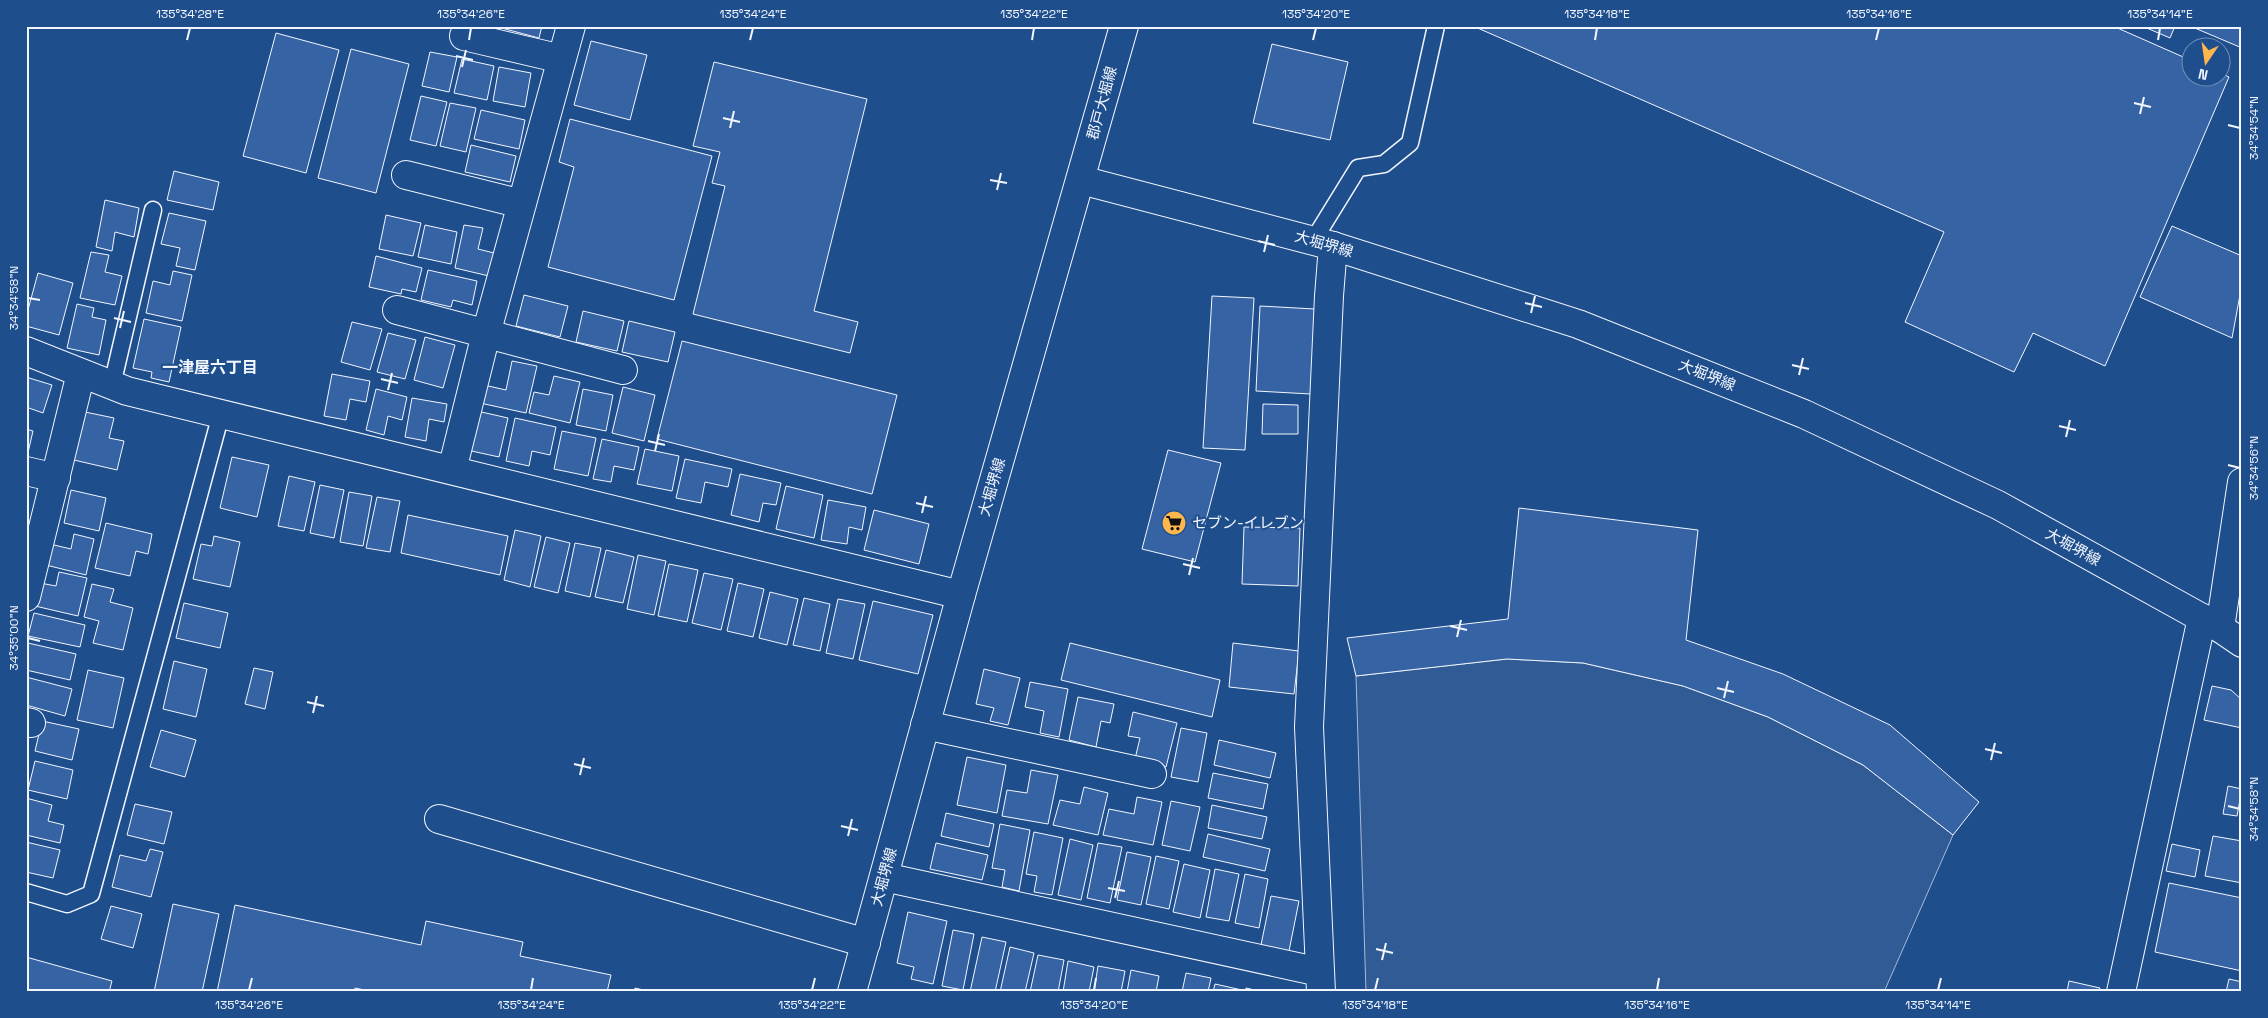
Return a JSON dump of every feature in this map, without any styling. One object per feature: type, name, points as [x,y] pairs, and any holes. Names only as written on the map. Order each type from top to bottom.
[{"type":"street","points":[[452,470],[486,334],[572,26]]},
{"type":"street","name":"郡戸大堀線","points":[[1081,180],[1124,26]]},
{"type":"street","points":[[464,36],[562,59]]},
{"type":"street","points":[[406,175],[522,204]]},
{"type":"street","name":"大堀堺線","points":[[852,992],[961,595],[1081,180],[1323,243],[1578,324],[1804,414],[1998,505],[2211,623],[2242,643]]},
{"type":"street","points":[[884,877],[1320,982],[1309,727],[1328,305],[1323,243]]},
{"type":"street","points":[[397,310],[623,370]]},
{"type":"street","points":[[26,351],[127,391],[961,595]]},
{"type":"street","points":[[26,597],[81,373]]},
{"type":"street","points":[[26,472],[56,478]]},
{"type":"street","points":[[2121,992],[2211,623],[2242,482]]},
{"type":"street","points":[[925,725],[1152,774]]},
{"type":"street","points":[[438,819],[866,943]]},
{"type":"lane","points":[[1323,243],[1358,168],[1384,164],[1410,143],[1436,26]]},
{"type":"lane","points":[[112,385],[153,210]]},
{"type":"lane","points":[[26,892],[67,904],[91,894],[221,414]]},
{"type":"shaded area","points":[[1507,659],[1583,663],[1683,686],[1768,717],[1863,765],[1953,835],[1884,992],[1366,992],[1356,676]]},
{"type":"building","points":[[494,26],[542,26],[539,38]]},
{"type":"building","points":[[1473,26],[2113,26],[2180,56],[2180,88],[2224,88],[2105,366],[2033,333],[2014,372],[1905,322],[1944,232]]},
{"type":"building","points":[[2142,26],[2175,26],[2170,38]]},
{"type":"building","points":[[2190,26],[2242,26],[2242,48],[2230,43],[2230,38],[2218,38]]},
{"type":"building","points":[[276,33],[339,50],[306,173],[243,156]]},
{"type":"building","points":[[591,41],[647,55],[630,120],[574,105]]},
{"type":"building","points":[[1272,44],[1348,62],[1330,140],[1253,123]]},
{"type":"building","points":[[351,49],[409,64],[376,193],[318,178]]},
{"type":"building","points":[[430,52],[457,57],[449,92],[422,86]]},
{"type":"building","points":[[462,59],[494,66],[487,100],[454,93]]},
{"type":"building","points":[[714,62],[867,99],[814,311],[858,322],[850,353],[693,314],[725,186],[712,183],[720,152],[693,146]]},
{"type":"building","points":[[499,67],[531,73],[525,107],[493,101]]},
{"type":"building","points":[[421,96],[447,102],[436,146],[410,140]]},
{"type":"building","points":[[450,103],[476,108],[466,152],[440,146]]},
{"type":"building","points":[[481,110],[525,120],[519,149],[474,139]]},
{"type":"building","points":[[570,119],[712,156],[674,300],[548,267],[574,167],[559,162]]},
{"type":"building","points":[[471,145],[516,156],[510,182],[465,172]]},
{"type":"building","points":[[174,171],[219,182],[213,210],[167,200]]},
{"type":"building","points":[[105,200],[139,208],[134,237],[115,232],[112,251],[96,247]]},
{"type":"building","points":[[169,213],[206,221],[195,270],[176,266],[180,248],[161,244]]},
{"type":"building","points":[[386,215],[421,223],[413,256],[379,249]]},
{"type":"building","points":[[425,225],[457,232],[451,264],[418,257]]},
{"type":"building","points":[[464,225],[483,228],[478,249],[494,253],[489,276],[455,268]]},
{"type":"building","points":[[2172,226],[2242,256],[2242,284],[2232,338],[2140,297]]},
{"type":"building","points":[[91,252],[109,255],[105,272],[122,276],[115,305],[80,298]]},
{"type":"building","points":[[376,256],[422,268],[416,292],[402,289],[401,294],[369,287]]},
{"type":"building","points":[[428,270],[477,281],[472,305],[453,300],[451,307],[421,300]]},
{"type":"building","points":[[173,271],[192,275],[182,321],[146,313],[153,281],[170,285]]},
{"type":"building","points":[[38,273],[73,283],[59,335],[26,326],[26,317]]},
{"type":"building","points":[[524,295],[568,306],[560,337],[516,326]]},
{"type":"building","points":[[1212,296],[1254,298],[1245,450],[1203,448]]},
{"type":"building","points":[[77,304],[94,308],[92,317],[106,320],[99,355],[67,348]]},
{"type":"building","points":[[1260,306],[1315,309],[1311,394],[1256,391]]},
{"type":"building","points":[[583,311],[624,321],[617,351],[576,342]]},
{"type":"building","points":[[144,319],[181,327],[169,382],[151,378],[152,372],[133,368]]},
{"type":"building","points":[[629,321],[675,332],[668,362],[622,352]]},
{"type":"building","points":[[352,322],[382,329],[370,370],[341,362]]},
{"type":"building","points":[[388,333],[416,340],[405,379],[377,372]]},
{"type":"building","points":[[425,337],[455,345],[443,388],[414,380]]},
{"type":"building","points":[[682,341],[897,395],[872,494],[657,439]]},
{"type":"building","points":[[512,361],[537,366],[526,413],[480,403],[484,385],[506,390]]},
{"type":"building","points":[[332,374],[370,381],[366,402],[350,399],[346,420],[324,416]]},
{"type":"building","points":[[554,376],[580,382],[570,423],[529,413],[534,392],[549,395]]},
{"type":"building","points":[[26,377],[52,385],[43,413],[26,407]]},
{"type":"building","points":[[623,387],[655,395],[644,441],[612,433]]},
{"type":"building","points":[[376,389],[407,397],[402,420],[388,416],[384,435],[366,430]]},
{"type":"building","points":[[583,389],[613,395],[606,431],[576,425]]},
{"type":"building","points":[[412,398],[447,404],[444,422],[429,419],[426,441],[405,437]]},
{"type":"building","points":[[1263,404],[1298,405],[1298,434],[1262,434]]},
{"type":"building","points":[[477,411],[508,418],[499,457],[467,450]]},
{"type":"building","points":[[85,412],[114,418],[109,438],[124,441],[117,470],[74,460]]},
{"type":"building","points":[[515,418],[556,427],[550,455],[532,451],[529,466],[506,461]]},
{"type":"building","points":[[26,429],[33,431],[27,457],[26,457]]},
{"type":"building","points":[[562,431],[596,438],[588,476],[554,469]]},
{"type":"building","points":[[602,439],[639,447],[634,470],[614,466],[611,482],[593,479]]},
{"type":"building","points":[[645,449],[679,456],[672,491],[637,484]]},
{"type":"building","points":[[1168,450],[1221,463],[1195,562],[1142,549]]},
{"type":"building","points":[[232,457],[269,465],[257,517],[220,508]]},
{"type":"building","points":[[685,459],[732,469],[728,487],[705,482],[701,503],[676,498]]},
{"type":"building","points":[[740,474],[781,483],[776,505],[763,503],[759,522],[731,515]]},
{"type":"building","points":[[289,476],[315,482],[304,531],[278,526]]},
{"type":"building","points":[[320,485],[344,490],[334,538],[310,533]]},
{"type":"building","points":[[786,486],[823,495],[814,538],[776,529]]},
{"type":"building","points":[[71,490],[106,498],[99,531],[64,523]]},
{"type":"building","points":[[349,492],[372,496],[363,546],[340,542]]},
{"type":"building","points":[[377,497],[400,501],[390,552],[366,548]]},
{"type":"building","points":[[828,500],[866,507],[862,530],[849,527],[847,544],[821,540]]},
{"type":"building","points":[[1519,508],[1698,530],[1686,640],[1783,674],[1890,725],[1979,802],[1953,835],[1863,765],[1768,717],[1683,686],[1583,663],[1507,659],[1356,676],[1347,638],[1508,619]]},
{"type":"building","points":[[874,510],[929,524],[919,564],[864,550]]},
{"type":"building","points":[[408,515],[508,536],[500,575],[401,553]]},
{"type":"building","points":[[106,523],[152,534],[148,554],[136,551],[130,576],[95,568]]},
{"type":"building","points":[[1244,527],[1300,528],[1298,586],[1242,584]]},
{"type":"building","points":[[515,530],[541,536],[530,587],[504,580]]},
{"type":"building","points":[[74,534],[94,539],[86,575],[46,565],[50,544],[71,549]]},
{"type":"building","points":[[214,536],[240,542],[230,587],[193,579],[201,544],[212,546]]},
{"type":"building","points":[[546,537],[570,543],[558,593],[534,587]]},
{"type":"building","points":[[575,543],[601,548],[590,597],[565,591]]},
{"type":"building","points":[[606,550],[634,557],[623,603],[595,597]]},
{"type":"building","points":[[638,555],[666,561],[654,615],[627,609]]},
{"type":"building","points":[[669,564],[698,570],[687,622],[658,616]]},
{"type":"building","points":[[59,572],[87,578],[78,616],[35,606],[40,583],[56,586]]},
{"type":"building","points":[[704,573],[733,579],[721,630],[692,623]]},
{"type":"building","points":[[738,583],[764,589],[753,637],[727,631]]},
{"type":"building","points":[[92,584],[114,589],[110,602],[133,608],[123,650],[93,643],[99,621],[84,617]]},
{"type":"building","points":[[770,592],[798,599],[787,645],[759,638]]},
{"type":"building","points":[[804,598],[830,604],[820,651],[793,645]]},
{"type":"building","points":[[838,599],[865,604],[853,659],[826,653]]},
{"type":"building","points":[[873,601],[933,615],[918,674],[859,660]]},
{"type":"building","points":[[184,603],[228,613],[220,648],[176,638]]},
{"type":"building","points":[[34,613],[85,625],[80,647],[28,636]]},
{"type":"building","points":[[28,643],[76,654],[70,680],[26,670]]},
{"type":"building","points":[[1070,643],[1220,680],[1212,717],[1061,680]]},
{"type":"building","points":[[1233,643],[1299,651],[1294,694],[1229,687]]},
{"type":"building","points":[[174,661],[207,669],[196,717],[163,709]]},
{"type":"building","points":[[254,668],[273,672],[265,709],[245,704]]},
{"type":"building","points":[[984,669],[1020,678],[1008,725],[990,721],[994,708],[976,704]]},
{"type":"building","points":[[88,670],[124,678],[113,728],[77,720]]},
{"type":"building","points":[[26,677],[72,689],[65,716],[26,705]]},
{"type":"building","points":[[1030,682],[1068,689],[1059,737],[1040,733],[1044,711],[1025,707]]},
{"type":"building","points":[[2212,686],[2231,690],[2242,700],[2242,728],[2204,720]]},
{"type":"building","points":[[1078,697],[1114,704],[1110,723],[1101,721],[1096,747],[1069,740]]},
{"type":"building","points":[[1133,712],[1177,723],[1166,767],[1135,759],[1140,738],[1128,736]]},
{"type":"building","points":[[42,721],[79,729],[72,760],[35,751]]},
{"type":"building","points":[[1181,728],[1207,733],[1198,782],[1171,777]]},
{"type":"building","points":[[161,730],[196,740],[185,777],[150,767]]},
{"type":"building","points":[[1219,740],[1276,753],[1270,778],[1214,765]]},
{"type":"building","points":[[967,757],[1006,765],[997,813],[957,805]]},
{"type":"building","points":[[35,761],[73,770],[67,799],[28,790]]},
{"type":"building","points":[[1031,770],[1058,775],[1048,824],[1002,816],[1007,790],[1027,793]]},
{"type":"building","points":[[1213,773],[1268,784],[1263,809],[1208,798]]},
{"type":"building","points":[[2228,786],[2242,789],[2237,816],[2223,814]]},
{"type":"building","points":[[1084,787],[1108,793],[1098,835],[1053,825],[1060,800],[1080,804]]},
{"type":"building","points":[[1137,797],[1162,802],[1153,845],[1103,835],[1109,809],[1134,814]]},
{"type":"building","points":[[26,798],[52,805],[48,821],[64,825],[60,843],[26,835]]},
{"type":"building","points":[[1171,801],[1200,807],[1190,851],[1162,845]]},
{"type":"building","points":[[135,804],[172,812],[164,844],[127,835]]},
{"type":"building","points":[[1212,805],[1267,817],[1262,839],[1208,828]]},
{"type":"building","points":[[946,813],[994,824],[989,847],[941,836]]},
{"type":"building","points":[[1000,824],[1030,830],[1019,891],[1002,887],[1005,870],[992,868]]},
{"type":"building","points":[[1034,832],[1063,838],[1052,895],[1034,892],[1037,876],[1026,874]]},
{"type":"building","points":[[1208,834],[1270,849],[1265,871],[1203,857]]},
{"type":"building","points":[[2213,836],[2242,841],[2242,883],[2205,876]]},
{"type":"building","points":[[1070,839],[1093,845],[1081,900],[1058,895]]},
{"type":"building","points":[[26,842],[60,850],[53,878],[26,872]]},
{"type":"building","points":[[936,843],[988,855],[982,880],[930,869]]},
{"type":"building","points":[[1098,843],[1122,847],[1110,903],[1087,898]]},
{"type":"building","points":[[2172,844],[2200,850],[2195,877],[2166,871]]},
{"type":"building","points":[[150,849],[163,852],[151,897],[112,887],[120,855],[146,861]]},
{"type":"building","points":[[1127,852],[1151,857],[1141,905],[1117,900]]},
{"type":"building","points":[[1156,856],[1179,861],[1169,909],[1146,904]]},
{"type":"building","points":[[1184,864],[1210,870],[1200,918],[1173,912]]},
{"type":"building","points":[[1215,869],[1239,874],[1229,921],[1206,917]]},
{"type":"building","points":[[1245,874],[1268,879],[1259,928],[1235,923]]},
{"type":"building","points":[[2169,883],[2242,898],[2242,971],[2155,952]]},
{"type":"building","points":[[1271,896],[1299,901],[1289,951],[1261,945]]},
{"type":"building","points":[[173,904],[219,914],[202,992],[154,992]]},
{"type":"building","points":[[235,905],[421,945],[426,921],[523,942],[520,956],[611,975],[607,992],[374,992],[355,988],[354,992],[217,992]]},
{"type":"building","points":[[111,906],[142,914],[133,948],[101,939]]},
{"type":"building","points":[[908,912],[947,921],[933,984],[911,979],[914,967],[897,963]]},
{"type":"building","points":[[953,930],[974,934],[963,990],[942,986]]},
{"type":"building","points":[[982,937],[1006,942],[995,992],[970,992]]},
{"type":"building","points":[[1010,947],[1034,953],[1025,992],[1000,992]]},
{"type":"building","points":[[1038,955],[1064,960],[1058,992],[1030,992]]},
{"type":"building","points":[[26,957],[112,981],[109,992],[26,992]]},
{"type":"building","points":[[1068,961],[1094,967],[1089,992],[1063,992]]},
{"type":"building","points":[[1098,966],[1125,971],[1121,992],[1094,992]]},
{"type":"building","points":[[1131,970],[1159,976],[1156,992],[1127,992]]},
{"type":"building","points":[[1186,973],[1211,978],[1208,992],[1182,992]]},
{"type":"building","points":[[2229,979],[2242,982],[2242,992],[2226,992]]},
{"type":"building","points":[[2069,981],[2100,988],[2099,992],[2067,992]]},
{"type":"building","points":[[1215,984],[1242,990],[1242,992],[1213,992]]},
{"type":"building","points":[[635,988],[652,992],[634,992]]},
{"type":"building","points":[[1246,988],[1263,992],[1245,992]]},
{"type":"place","name":"セブン-イレブン","points":[[1174,523]]},
{"type":"district","name":"一津屋六丁目","points":[[210,367]]}]
